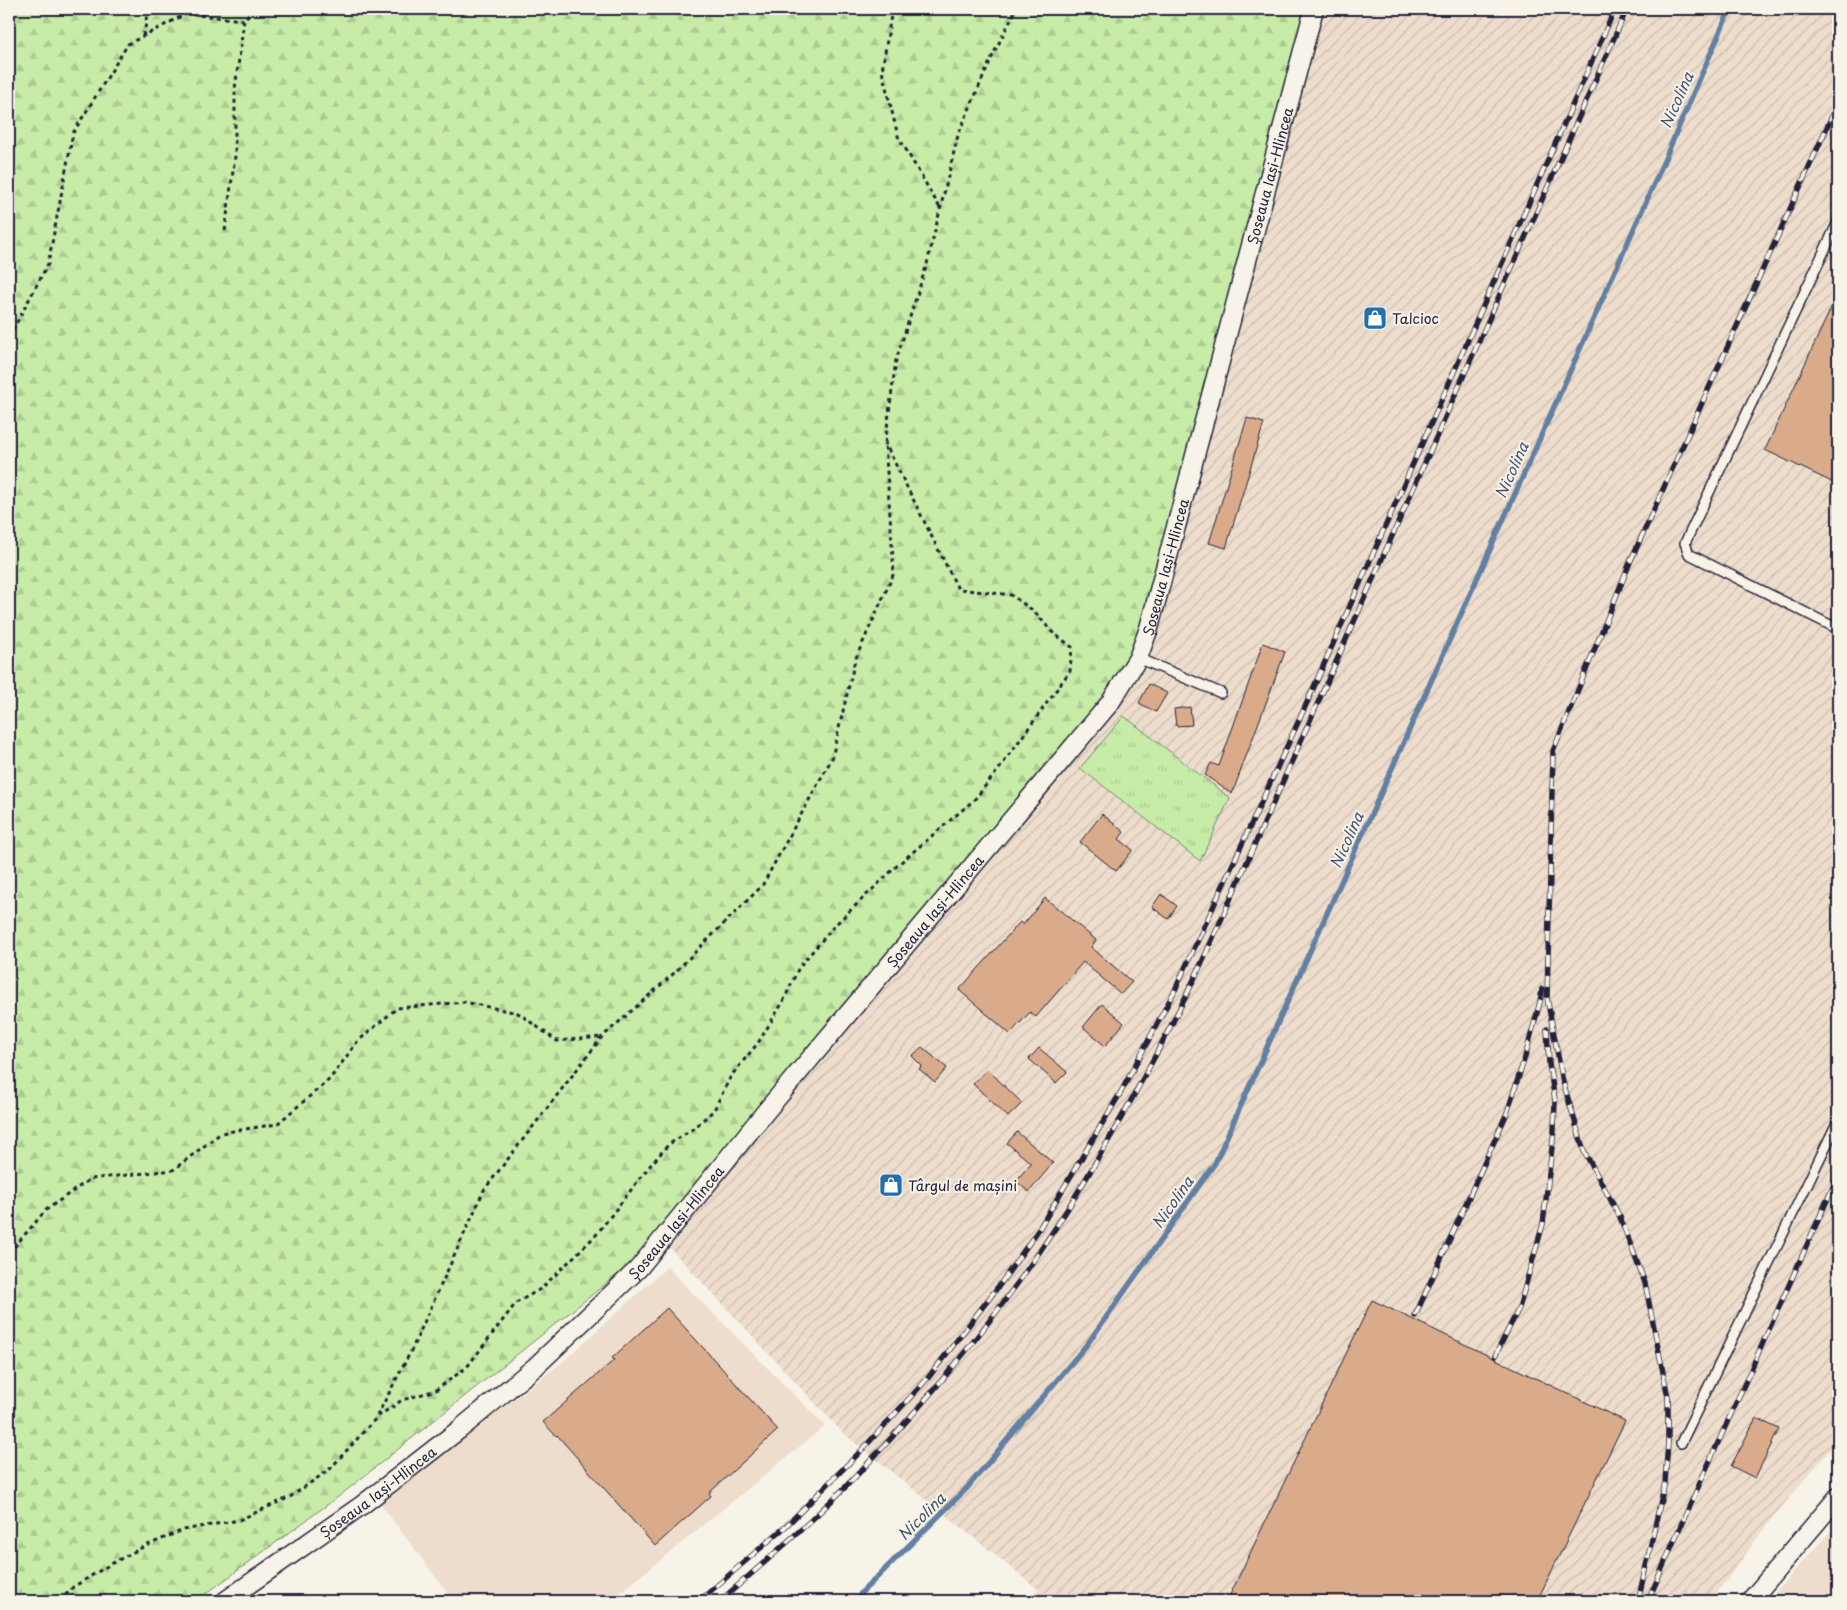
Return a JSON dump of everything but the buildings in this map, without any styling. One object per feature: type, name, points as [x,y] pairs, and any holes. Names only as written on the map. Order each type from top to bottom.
[{"type":"street","name":"Șoseaua Iași-Hlincea","points":[[225,1601],[362,1505],[460,1429],[535,1367],[638,1270],[767,1110],[1110,703],[1138,658],[1149,628],[1314,9]]},
{"type":"street","points":[[1750,1601],[1838,1497]]},
{"type":"lane","points":[[1838,222],[1685,543],[1688,554],[1838,629]]},
{"type":"lane","points":[[1138,658],[1221,693]]},
{"type":"lane","points":[[1681,1442],[1838,1121]]},
{"type":"path","points":[[143,36],[147,9]]},
{"type":"path","points":[[225,231],[235,156],[235,89],[244,20],[253,9]]},
{"type":"path","points":[[892,9],[882,72],[898,136],[940,208]]},
{"type":"path","points":[[60,1601],[73,1587],[141,1548],[183,1530],[239,1520],[290,1497],[329,1470],[377,1416],[412,1349],[484,1190],[602,1037],[671,976],[762,886],[832,758],[855,660],[894,573],[885,443],[896,360],[927,264],[958,135],[992,57],[1016,9]]},
{"type":"path","points":[[9,337],[48,264],[73,132],[128,44],[186,14],[244,20]]},
{"type":"path","points":[[377,1416],[402,1400],[436,1390],[467,1367],[516,1303],[542,1288],[596,1235],[648,1168],[668,1146],[694,1128],[714,1110],[731,1076],[758,1043],[783,1002],[799,967],[856,904],[900,863],[974,800],[1070,671],[1072,647],[1052,632],[1035,612],[1011,595],[958,589],[885,443]]},
{"type":"path","points":[[9,1252],[46,1210],[90,1179],[174,1170],[221,1133],[277,1124],[330,1079],[357,1042],[397,1008],[465,1002],[518,1014],[558,1041],[602,1037]]},
{"type":"path","points":[[9,1580],[14,1601]]},
{"type":"shaded area","points":[[1305,9],[1838,9],[1838,1440],[1770,1521],[1711,1601],[1061,1601],[1039,1590],[843,1433],[658,1235]]},
{"type":"shaded area","points":[[667,1267],[825,1426],[610,1601],[454,1601],[379,1502],[558,1366]]},
{"type":"shaded area","points":[[1838,1523],[1838,1601],[1767,1601]]},
{"type":"shaded area","points":[[1039,1590],[1061,1601],[1022,1601]]},
{"type":"green space","points":[[9,9],[1305,9],[1134,666],[632,1263],[338,1497],[196,1601],[9,1601]]},
{"type":"green space","points":[[1124,716],[1230,798],[1200,861],[1080,768]]},
{"type":"waterway","name":"Nicolina","points":[[858,1601],[861,1593],[967,1488],[1088,1343],[1215,1163],[1653,186],[1730,9]]},
{"type":"railway","points":[[699,1601],[785,1527],[859,1453],[928,1378],[1001,1283],[1039,1229],[1121,1092],[1175,990],[1305,707],[1615,9]]},
{"type":"railway","points":[[720,1601],[840,1493],[888,1442],[949,1372],[1034,1260],[1111,1137],[1162,1044],[1206,954],[1627,9]]},
{"type":"railway","points":[[1638,1601],[1665,1482],[1668,1443],[1668,1397],[1645,1283],[1620,1217],[1584,1151],[1563,1082],[1547,998],[1553,751],[1631,560],[1838,103]]},
{"type":"railway","points":[[1415,1316],[1507,1113],[1525,1057],[1542,989]]},
{"type":"railway","points":[[1495,1356],[1519,1308],[1543,1224],[1554,1131],[1555,1100],[1549,1064],[1547,1029]]},
{"type":"railway","points":[[1648,1601],[1838,1176]]},
{"type":"place","name":"Talcioc","points":[[1375,318]]},
{"type":"place","name":"Târgul de mașini","points":[[891,1185]]}]
